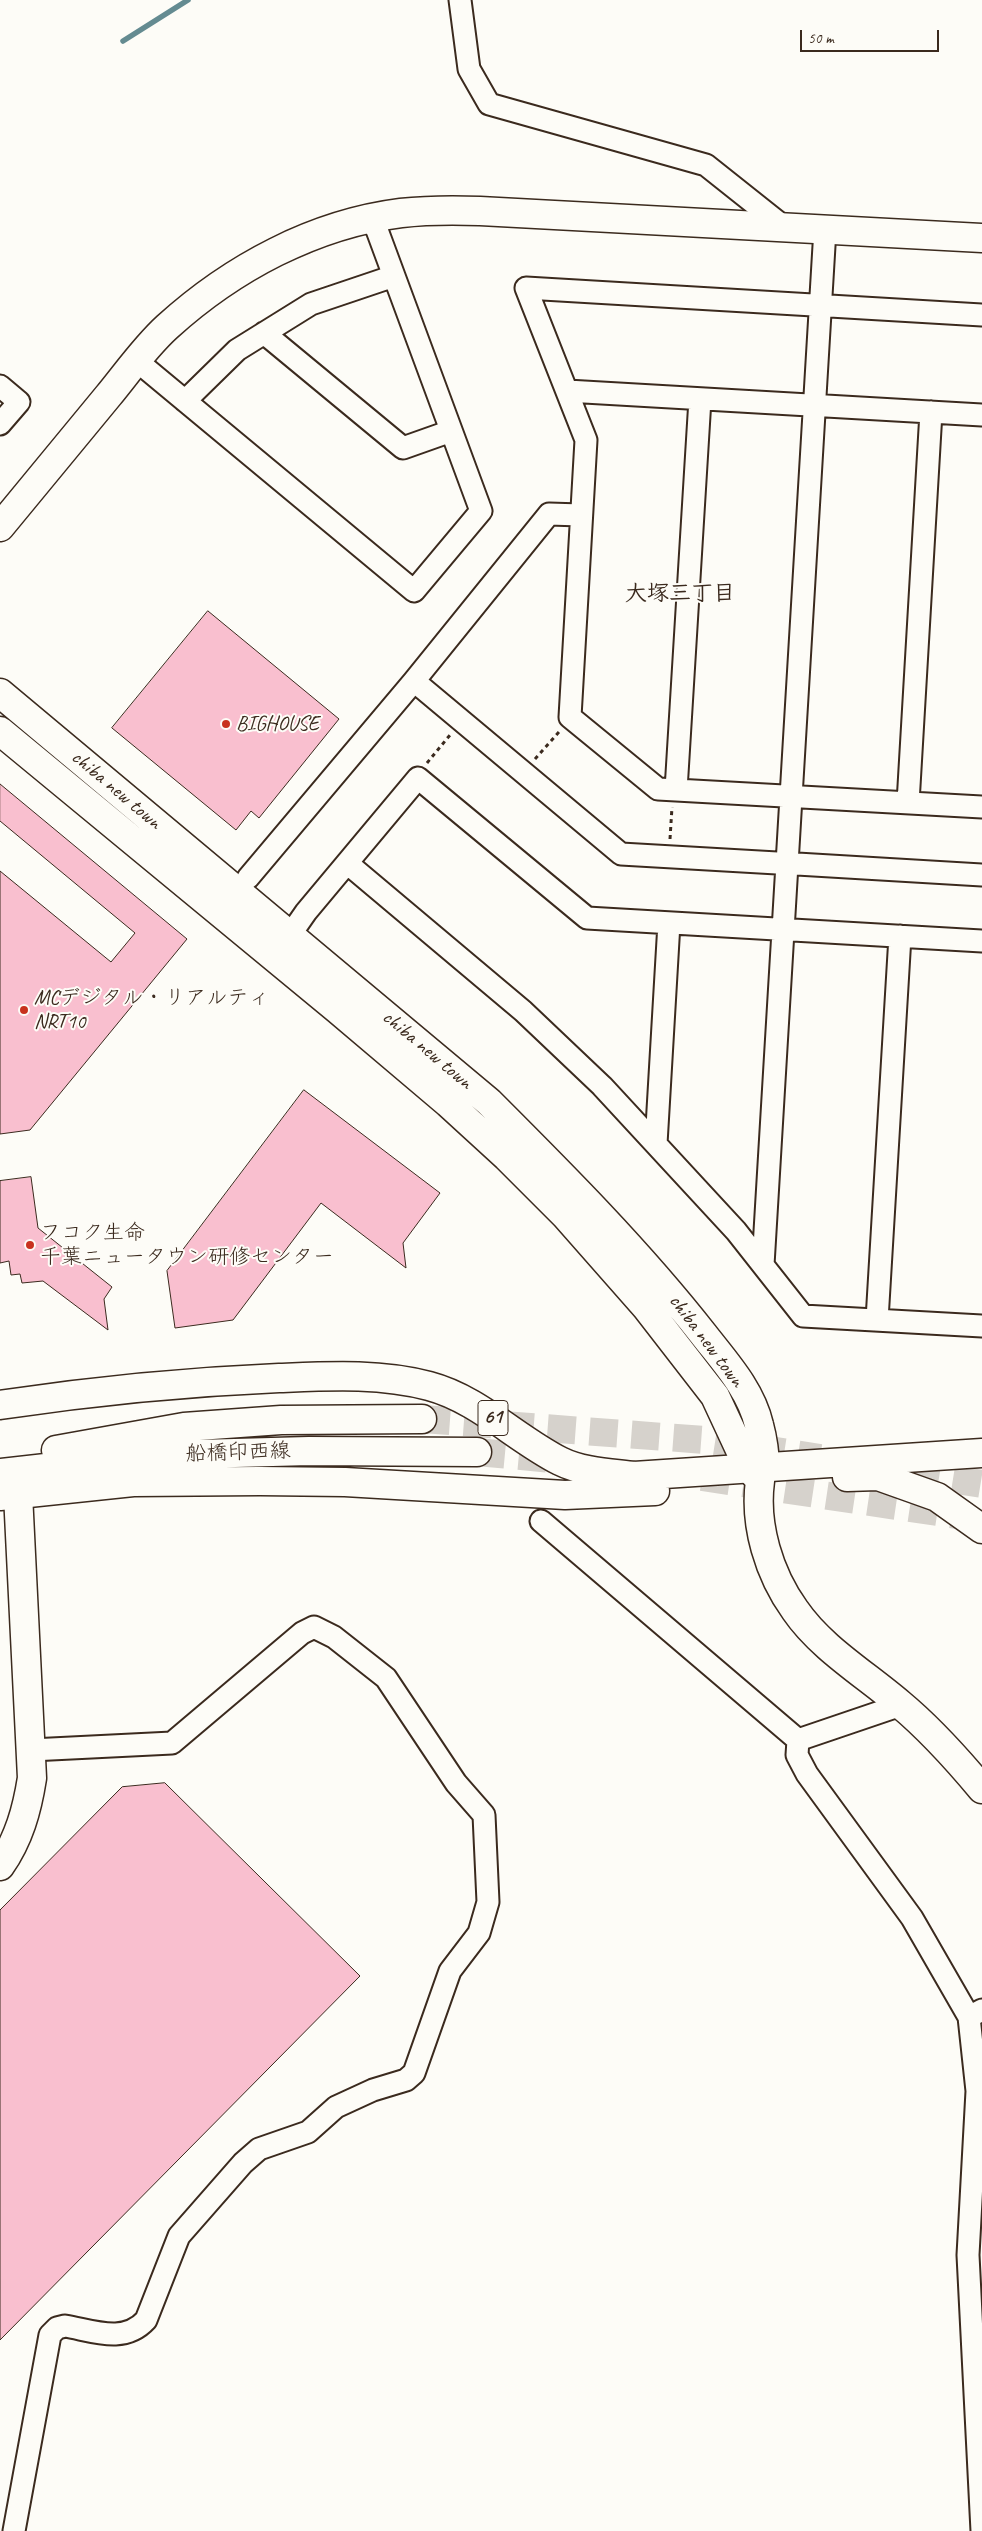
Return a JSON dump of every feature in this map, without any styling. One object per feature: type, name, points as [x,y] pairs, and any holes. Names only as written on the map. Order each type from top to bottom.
[{"type":"main road","points":[[0,527],[137,361],[166,328],[199,300],[266,256],[300,240],[370,219],[400,213],[436,210],[480,211],[982,238]]},
{"type":"main road","name":"chiba new town","points":[[0,693],[488,1102],[560,1173],[639,1256],[740,1382],[759,1424],[757,1471]]},
{"type":"main road","name":"chiba new town","points":[[0,731],[448,1103],[565,1215],[646,1307],[715,1396],[757,1471]]},
{"type":"main road","name":"61","points":[[0,1405],[92,1391],[196,1382],[352,1375],[427,1385],[451,1392],[554,1457],[595,1471],[634,1476],[757,1471],[982,1452]]},
{"type":"main road","name":"船橋印西線","points":[[0,1460],[184,1427],[280,1420],[422,1419]]},
{"type":"main road","name":"船橋印西線","points":[[0,1473],[161,1455],[308,1451],[477,1452]]},
{"type":"main road","points":[[982,1529],[937,1497],[878,1476],[757,1471],[762,1536],[769,1561],[780,1587],[795,1611],[819,1637],[901,1705],[953,1755],[982,1790]]},
{"type":"main road","name":"61","points":[[9,1495],[133,1482],[260,1481],[345,1482],[566,1495],[640,1492],[757,1471]]},
{"type":"main road","points":[[0,1866],[12,1848],[26,1811],[32,1778],[9,1495]]},
{"type":"street","points":[[460,0],[469,69],[489,104],[706,165],[784,227]]},
{"type":"street","points":[[137,361],[414,591],[481,511],[377,230],[370,219]]},
{"type":"street","points":[[763,1265],[825,229]]},
{"type":"street","points":[[185,401],[237,350],[311,304],[394,276]]},
{"type":"street","points":[[982,315],[526,288],[586,440],[570,717],[658,789],[982,807]]},
{"type":"street","points":[[264,333],[403,448],[451,431]]},
{"type":"street","points":[[0,386],[19,402],[0,424]]},
{"type":"street","points":[[566,391],[982,415]]},
{"type":"street","points":[[674,790],[700,399]]},
{"type":"street","points":[[908,803],[931,412]]},
{"type":"street","points":[[248,878],[414,681],[549,514],[581,515]]},
{"type":"street","points":[[414,681],[621,854],[982,875]]},
{"type":"street","points":[[264,949],[286,932],[347,864],[418,778],[587,918],[982,942]]},
{"type":"street","points":[[347,864],[523,1010],[602,1086],[736,1231],[803,1316],[982,1326]]},
{"type":"street","points":[[656,1144],[669,923]]},
{"type":"street","points":[[877,1320],[900,936]]},
{"type":"street","points":[[541,1521],[798,1740]]},
{"type":"street","points":[[14,2531],[50,2335],[57,2328],[65,2326],[118,2334],[126,2334],[138,2328],[146,2320],[180,2236],[243,2162],[259,2149],[308,2132],[336,2108],[373,2090],[406,2080],[414,2073],[450,1971],[479,1933],[488,1902],[484,1815],[456,1783],[386,1678],[334,1638],[314,1627],[302,1633],[172,1743],[31,1750]]},
{"type":"street","points":[[798,1740],[901,1705]]},
{"type":"street","points":[[798,1740],[797,1755],[807,1774],[912,1918],[976,2014],[977,2091],[968,2255],[982,2531]]},
{"type":"path","points":[[524,773],[570,717]]},
{"type":"path","points":[[418,778],[421,770],[461,720]]},
{"type":"path","points":[[669,857],[674,790]]},
{"type":"building","name":"BIGHOUSE","points":[[208,611],[339,719],[259,818],[251,811],[236,830],[112,728]]},
{"type":"building","points":[[0,784],[187,939],[30,1130],[0,1134],[0,871],[111,962],[135,933],[0,821]]},
{"type":"building","points":[[304,1090],[440,1193],[403,1243],[406,1268],[321,1203],[233,1320],[175,1328],[167,1271]]},
{"type":"building","name":"フコク生命 千葉ニュータウン研修センター","points":[[31,1177],[38,1228],[112,1287],[104,1299],[108,1330],[43,1281],[22,1283],[20,1274],[11,1275],[9,1261],[0,1263],[0,1181]]},
{"type":"building","points":[[165,1783],[360,1976],[0,2340],[0,1910],[122,1787]]},
{"type":"waterway","points":[[123,41],[188,0]]},
{"type":"tunnel","points":[[422,1419],[705,1440],[820,1458]]},
{"type":"tunnel","points":[[477,1452],[562,1460]]},
{"type":"tunnel","points":[[870,1466],[982,1484]]},
{"type":"tunnel","points":[[702,1477],[971,1517]]},
{"type":"place","name":"BIGHOUSE","points":[[226,724]]},
{"type":"place","name":"MCデジタル・リアルティ NRT10","points":[[24,1010]]},
{"type":"place","name":"フコク生命 千葉ニュータウン研修センター","points":[[30,1245]]},
{"type":"district","name":"大塚三丁目","points":[[680,594]]}]
